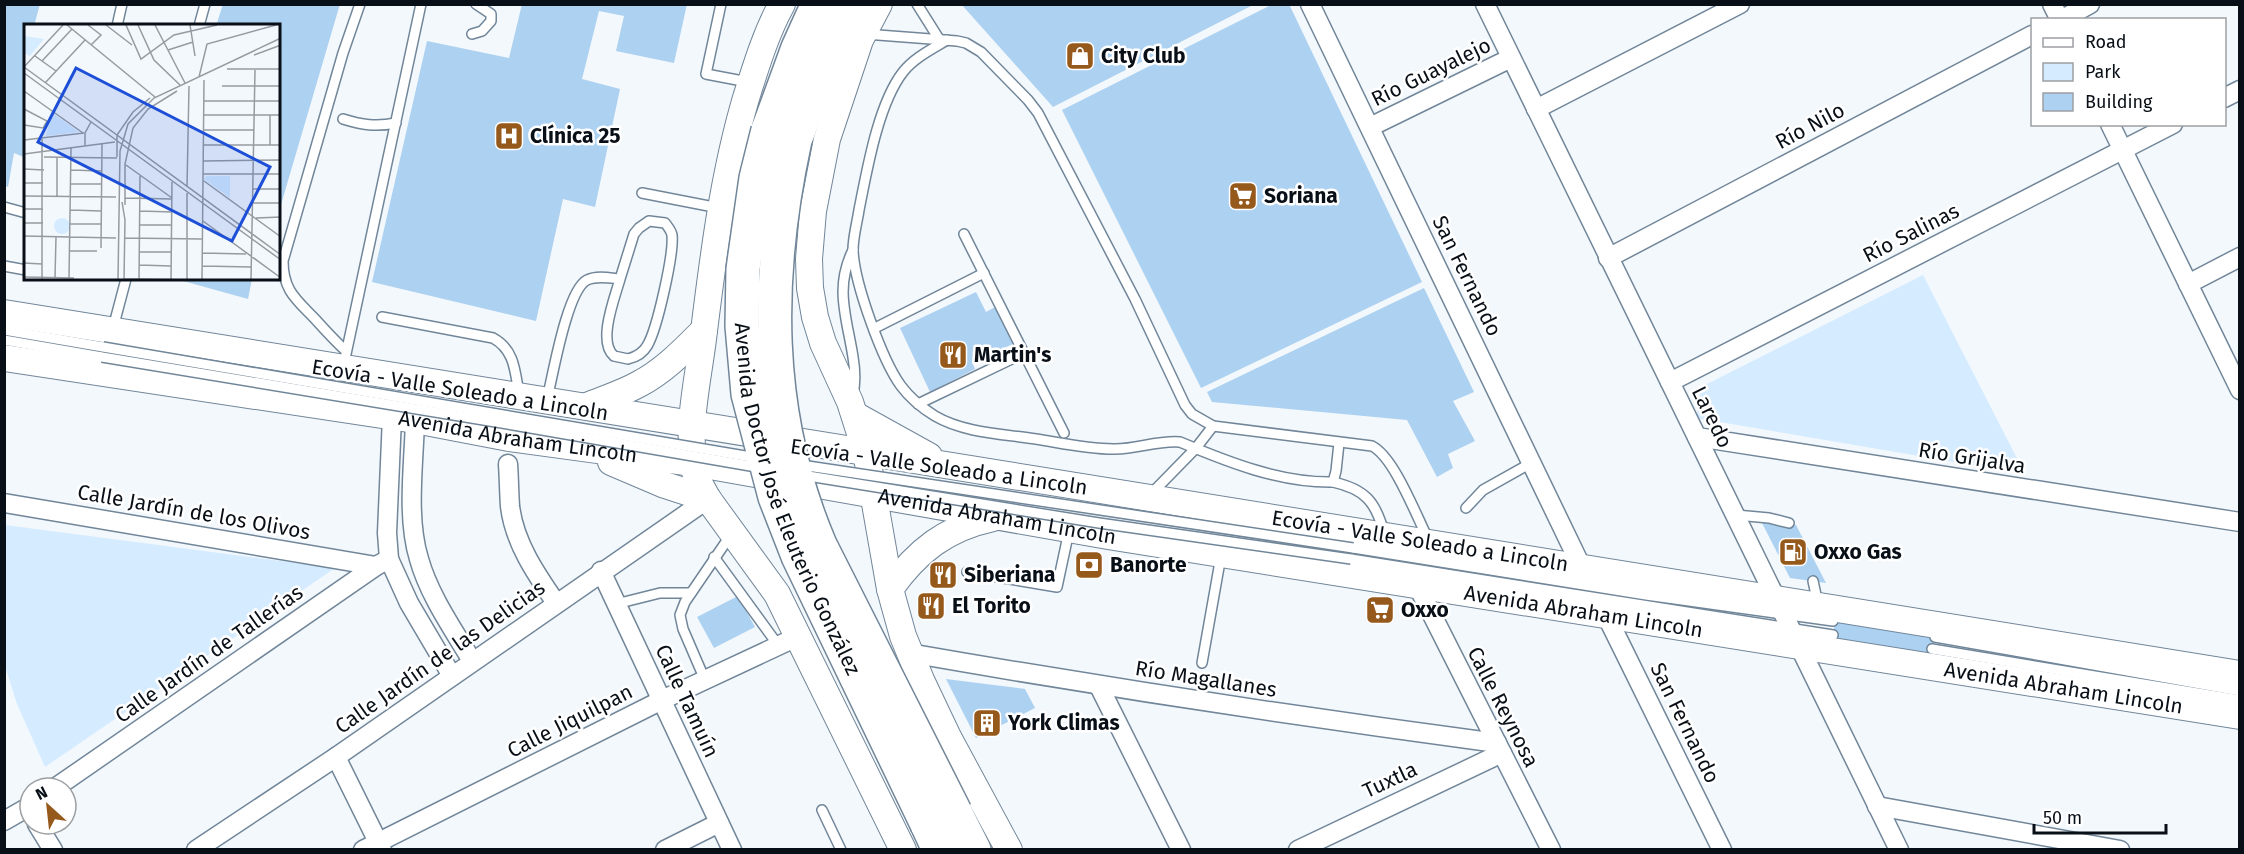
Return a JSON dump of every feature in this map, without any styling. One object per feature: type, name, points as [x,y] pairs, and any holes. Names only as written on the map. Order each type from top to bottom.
[{"type":"highway","points":[[782,135],[798,48],[818,4]]},
{"type":"highway","points":[[782,135],[833,42],[858,19]]},
{"type":"highway","name":"Avenida Doctor José Eleuterio González","points":[[782,135],[775,294],[778,385],[790,458],[820,546],[940,828],[974,849]]},
{"type":"main road","points":[[782,4],[761,50],[751,82],[735,136],[720,208],[692,424],[693,463],[699,483],[708,499],[777,594],[788,641],[898,848]]},
{"type":"main road","points":[[879,4],[858,19],[844,85],[827,139],[814,201],[809,259],[810,288],[815,317],[827,351],[853,409],[866,452],[890,589],[909,653],[948,737],[1009,849]]},
{"type":"main road","points":[[4,313],[106,345],[345,359],[519,397],[587,406],[1582,568],[1787,622],[1827,614],[2240,674]]},
{"type":"main road","points":[[587,406],[638,385],[652,376],[671,362],[704,330]]},
{"type":"main road","name":"Avenida Abraham Lincoln","points":[[4,358],[403,419],[583,450],[693,463],[1108,536],[1607,617],[1787,622],[2240,716]]},
{"type":"main road","points":[[853,409],[947,466]]},
{"type":"main road","points":[[583,450],[665,485],[708,499]]},
{"type":"main road","points":[[1070,529],[1085,510],[1081,495],[1075,487]]},
{"type":"main road","points":[[1108,536],[1107,522],[1111,507],[1138,497]]},
{"type":"main road","points":[[890,589],[904,569],[939,539],[972,523],[1002,517]]},
{"type":"street","name":"San Fernando","points":[[1310,4],[1582,568]]},
{"type":"street","name":"Laredo","points":[[1485,4],[1899,849]]},
{"type":"street","points":[[1536,109],[1740,4]]},
{"type":"street","points":[[2052,4],[2059,18]]},
{"type":"street","points":[[2064,18],[2090,4]]},
{"type":"street","name":"Río Nilo","points":[[1608,258],[2031,36]]},
{"type":"street","name":"Río Guayalejo","points":[[1370,127],[1511,58]]},
{"type":"street","points":[[2226,97],[2240,90]]},
{"type":"street","points":[[2111,126],[2240,390]]},
{"type":"street","name":"Río Salinas","points":[[1670,382],[2169,126]]},
{"type":"street","points":[[2188,284],[2240,257]]},
{"type":"street","points":[[403,419],[388,506],[383,562],[452,676]]},
{"type":"street","points":[[403,419],[413,509],[413,531],[418,556],[432,592],[472,661]]},
{"type":"street","name":"Río Grijalva","points":[[1697,437],[2240,522]]},
{"type":"street","points":[[508,464],[510,508],[515,526],[529,560],[556,603]]},
{"type":"street","name":"Calle Jardín de las Delicias","points":[[196,849],[336,757],[601,571],[708,499]]},
{"type":"street","name":"Calle Jardín de los Olivos","points":[[4,503],[383,562]]},
{"type":"street","points":[[388,506],[413,509]]},
{"type":"street","name":"Calle Jardín de Tallerías","points":[[73,776],[383,562]]},
{"type":"street","name":"Calle Tamuín","points":[[601,571],[732,849]]},
{"type":"street","name":"Calle Reynosa","points":[[1417,585],[1551,849]]},
{"type":"street","points":[[409,603],[432,592]]},
{"type":"street","name":"San Fernando","points":[[1607,617],[1722,849]]},
{"type":"street","name":"Calle Jiquilpan","points":[[375,847],[662,700],[788,641]]},
{"type":"street","name":"Río Magallanes","points":[[909,653],[1099,686],[1499,748]]},
{"type":"street","points":[[1099,686],[1181,849]]},
{"type":"street","name":"Tuxtla","points":[[1298,849],[1499,748]]},
{"type":"street","points":[[336,757],[375,847]]},
{"type":"street","points":[[1877,806],[2120,849]]},
{"type":"street","points":[[4,821],[18,814]]},
{"type":"street","points":[[665,849],[719,823]]},
{"type":"street","points":[[44,836],[52,849]]},
{"type":"lane","points":[[117,24],[122,4]]},
{"type":"lane","points":[[200,24],[205,4]]},
{"type":"lane","points":[[345,359],[331,339],[289,291],[283,276],[283,261],[340,64],[360,4]]},
{"type":"lane","points":[[345,359],[421,4]]},
{"type":"lane","points":[[472,34],[482,31],[491,21],[491,14],[476,4]]},
{"type":"lane","points":[[721,4],[706,74],[751,82]]},
{"type":"lane","points":[[917,4],[943,40]]},
{"type":"lane","points":[[858,19],[943,40],[966,43],[981,52],[1028,100],[1038,113],[1135,299],[1185,405],[1192,414],[1213,426],[1372,446],[1384,455],[1431,544]]},
{"type":"lane","points":[[853,409],[855,371],[842,290],[846,265],[853,250],[865,177],[881,119],[890,96],[904,71],[943,40]]},
{"type":"lane","points":[[343,119],[362,125],[377,126],[396,123]]},
{"type":"lane","points":[[642,193],[720,208]]},
{"type":"lane","points":[[4,207],[24,212]]},
{"type":"lane","points":[[648,221],[664,224],[670,230],[672,238],[665,283],[654,329],[644,350],[628,359],[614,356],[607,346],[608,326],[620,279],[634,234],[648,221]]},
{"type":"lane","points":[[964,234],[1064,433]]},
{"type":"lane","points":[[853,250],[860,286],[892,372],[918,404],[936,416],[955,425],[1113,450],[1132,449],[1169,441],[1180,442],[1240,465],[1297,479],[1333,482],[1355,489],[1372,501],[1386,537]]},
{"type":"lane","points":[[4,266],[24,270]]},
{"type":"lane","points":[[875,328],[984,273]]},
{"type":"lane","points":[[546,401],[573,295],[586,280],[620,279]]},
{"type":"lane","points":[[106,345],[126,280]]},
{"type":"lane","points":[[382,317],[493,338],[501,342],[511,355],[519,397]]},
{"type":"lane","name":"Ecovía - Valle Soleado a Lincoln","points":[[4,330],[106,345],[734,455],[1353,548],[1787,622]]},
{"type":"lane","points":[[4,340],[106,345],[660,452],[1351,560],[1787,622],[1833,635]]},
{"type":"lane","points":[[918,404],[1024,353]]},
{"type":"lane","points":[[1138,497],[1196,448],[1213,426]]},
{"type":"lane","points":[[1333,482],[1339,443]]},
{"type":"lane","points":[[1466,508],[1484,490],[1531,463]]},
{"type":"lane","points":[[1736,515],[1789,523]]},
{"type":"lane","points":[[968,572],[1057,587],[1070,529]]},
{"type":"lane","points":[[705,680],[683,629],[680,615],[691,593],[732,534]]},
{"type":"lane","points":[[1202,663],[1222,554]]},
{"type":"lane","points":[[714,558],[788,641]]},
{"type":"lane","points":[[1813,581],[1827,614]]},
{"type":"lane","points":[[616,604],[660,593],[691,593]]},
{"type":"lane","points":[[1934,637],[2240,691]]},
{"type":"lane","points":[[1932,649],[2240,700]]},
{"type":"lane","points":[[822,810],[841,849]]},
{"type":"green space","points":[[1923,275],[2025,474],[1696,418],[1701,387]]},
{"type":"green space","points":[[5,525],[335,568],[45,767],[17,704],[5,666]]},
{"type":"building","points":[[4,4],[40,4],[35,24],[24,24],[24,157],[14,153],[8,187],[4,185]]},
{"type":"building","points":[[223,4],[340,4],[280,208],[280,24],[217,24]]},
{"type":"building","points":[[522,4],[687,4],[674,63],[616,51],[624,16],[599,11],[582,79],[620,89],[595,207],[563,199],[536,321],[372,282],[427,41],[509,58]]},
{"type":"building","name":"City Club","points":[[961,4],[1255,4],[1053,107]]},
{"type":"building","name":"Soriana","points":[[1273,4],[1289,4],[1422,282],[1201,388],[1062,110]]},
{"type":"building","points":[[180,280],[252,280],[248,299]]},
{"type":"building","points":[[1424,288],[1474,392],[1453,401],[1475,441],[1448,454],[1453,468],[1437,477],[1407,420],[1212,402],[1207,392]]},
{"type":"building","points":[[976,292],[986,312],[995,307],[1013,344],[972,362],[975,369],[930,392],[900,328]]},
{"type":"building","name":"Oxxo Gas","points":[[1760,519],[1796,525],[1826,583],[1790,578]]},
{"type":"building","points":[[738,596],[755,627],[714,648],[697,617]]},
{"type":"building","points":[[1836,615],[1935,630],[1931,657],[1832,642]]},
{"type":"building","name":"York Climas","points":[[946,679],[1025,689],[1035,708],[976,738]]},
{"type":"place","name":"City Club","points":[[1080,56]]},
{"type":"place","name":"Clínica 25","points":[[509,136]]},
{"type":"place","name":"Soriana","points":[[1243,196]]},
{"type":"place","name":"Martin's","points":[[953,355]]},
{"type":"place","name":"Oxxo Gas","points":[[1793,552]]},
{"type":"place","name":"Banorte","points":[[1089,565]]},
{"type":"place","name":"Siberiana","points":[[943,575]]},
{"type":"place","name":"El Torito","points":[[931,606]]},
{"type":"place","name":"Oxxo","points":[[1380,610]]},
{"type":"place","name":"York Climas","points":[[987,723]]}]
